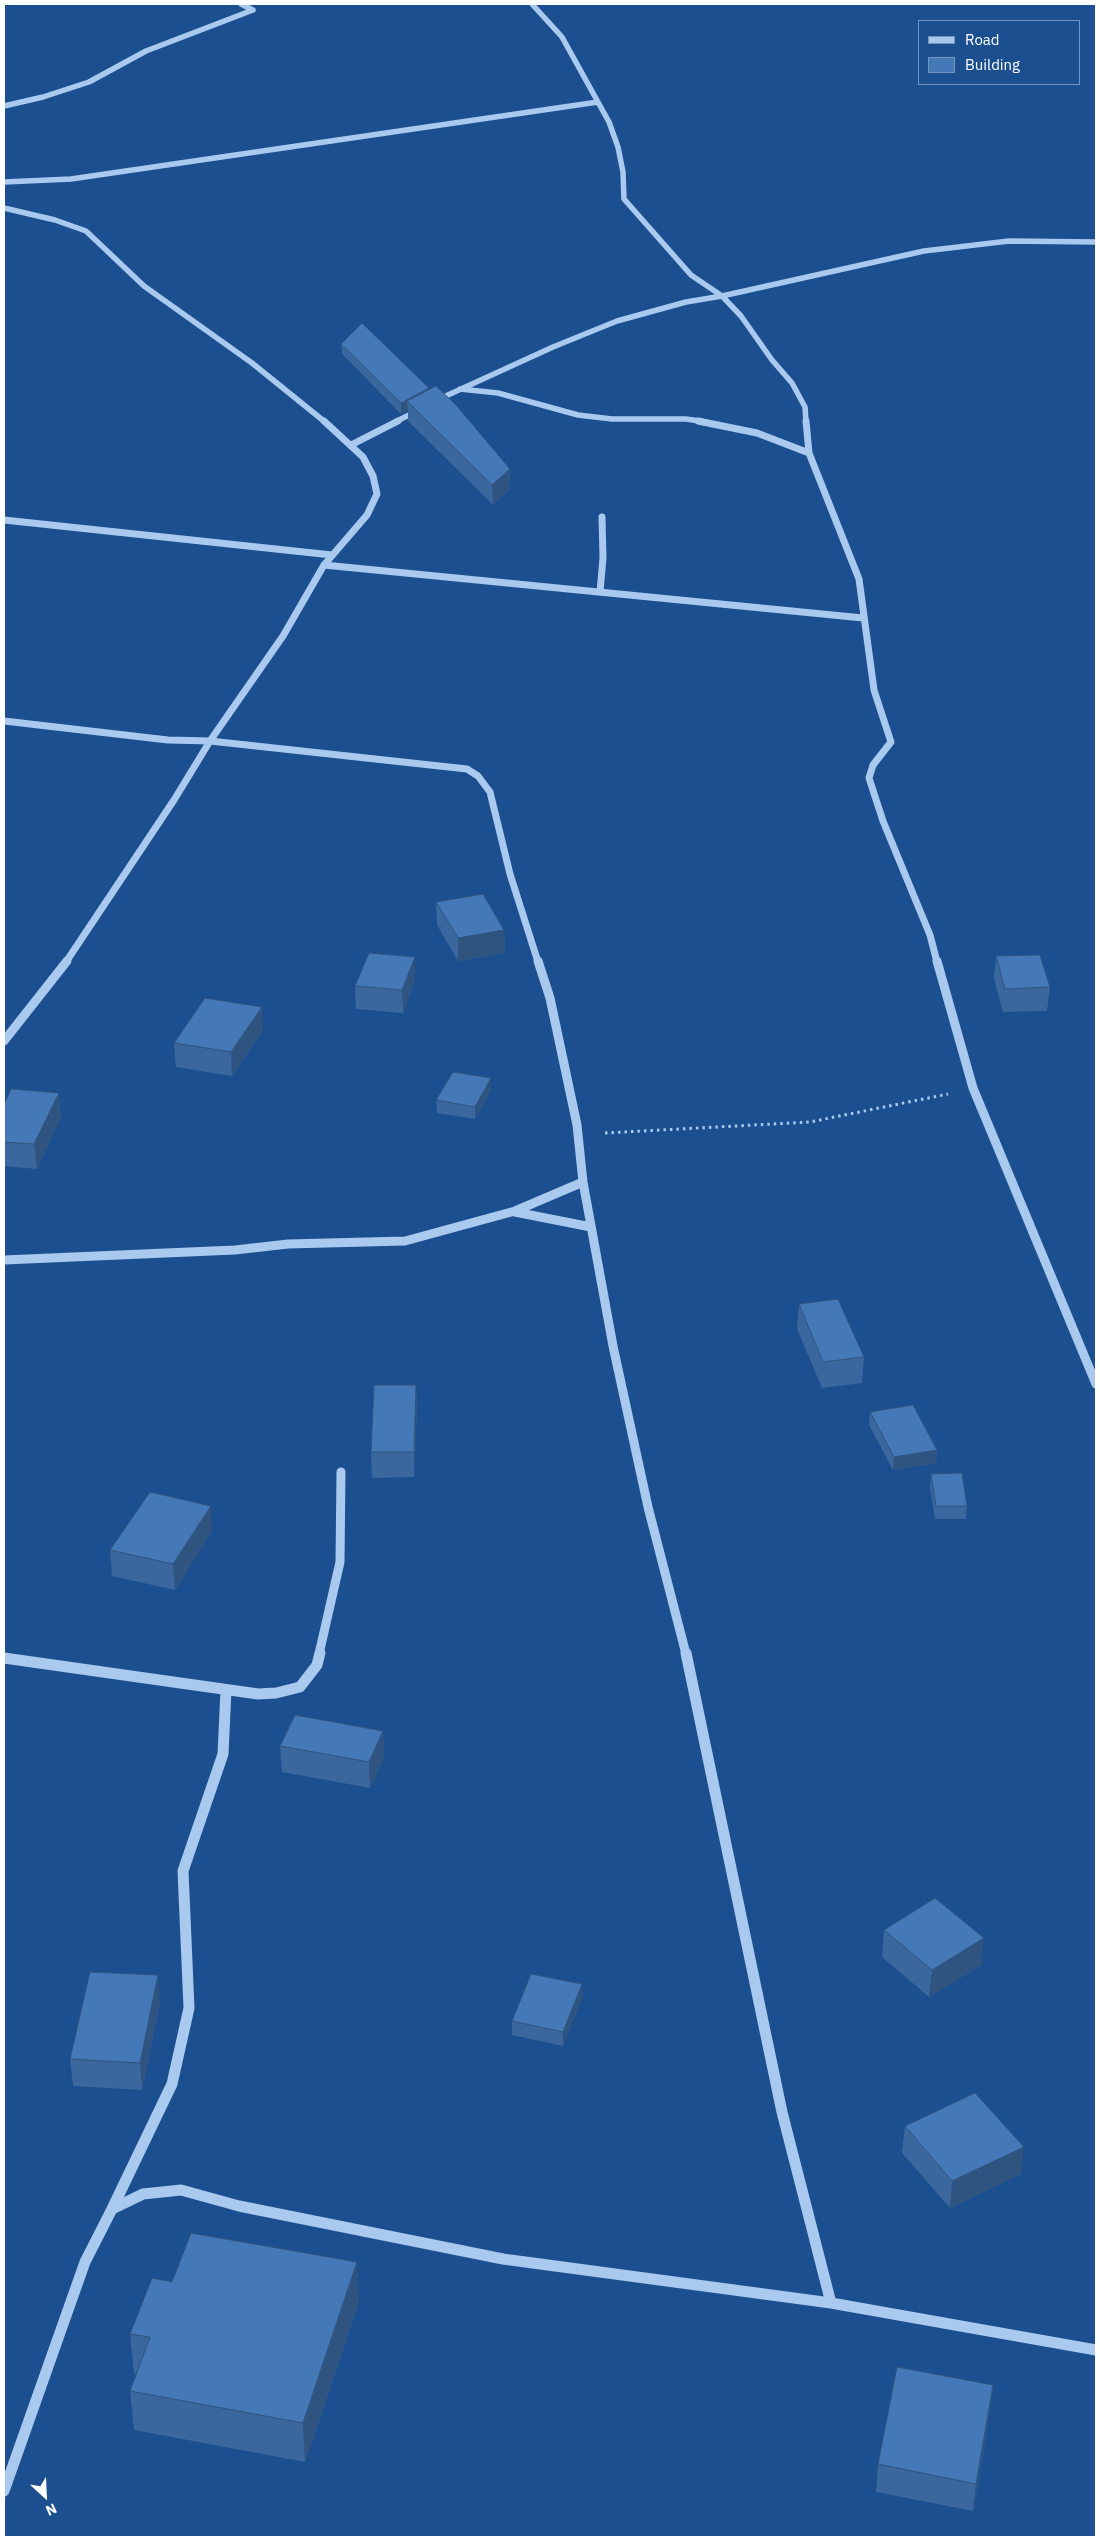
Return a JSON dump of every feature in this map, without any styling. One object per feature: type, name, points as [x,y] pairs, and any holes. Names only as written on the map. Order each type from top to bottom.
[{"type":"street","points":[[4,106],[43,97],[90,82],[146,51],[239,18],[253,10],[241,4]]},
{"type":"street","points":[[532,4],[562,37],[609,122],[618,147],[623,172],[624,200],[691,275],[722,296],[741,316],[772,360],[792,383],[804,408],[809,453],[858,579],[874,690],[891,742],[873,765],[869,778],[884,822],[930,935],[949,1009],[973,1088],[1096,1384]]},
{"type":"street","points":[[4,182],[71,179],[598,102]]},
{"type":"street","points":[[4,208],[55,220],[86,231],[144,286],[252,363],[334,429],[363,457],[373,476],[377,494],[367,515],[324,565],[283,636],[210,741],[174,800],[66,962],[4,1041]]},
{"type":"street","points":[[434,402],[458,389],[617,321],[686,302],[722,296],[924,251],[1009,241],[1096,242]]},
{"type":"street","points":[[458,389],[498,393],[578,415],[612,419],[686,419],[724,425],[757,433],[809,453]]},
{"type":"street","points":[[351,445],[425,406]]},
{"type":"street","points":[[600,592],[603,558],[602,517]]},
{"type":"street","points":[[4,520],[332,555]]},
{"type":"street","points":[[324,565],[863,618]]},
{"type":"street","points":[[4,721],[168,740],[210,741],[467,769],[478,776],[490,792],[510,874],[550,998],[577,1134],[591,1227],[648,1507],[694,1684],[782,2112],[831,2303]]},
{"type":"street","points":[[4,1260],[41,1260],[103,1255],[235,1250],[288,1244],[405,1241],[515,1212],[583,1182]]},
{"type":"street","points":[[515,1212],[591,1227]]},
{"type":"street","points":[[4,1658],[258,1694],[276,1693],[300,1686],[317,1665],[340,1562],[341,1472]]},
{"type":"street","points":[[4,2491],[85,2262],[172,2084],[189,2008],[183,1871],[223,1754],[226,1690]]},
{"type":"street","points":[[112,2209],[143,2194],[181,2190],[239,2206],[503,2259],[831,2303],[1096,2350]]},
{"type":"path","points":[[577,1134],[706,1129],[810,1122],[892,1107],[973,1088]]},
{"type":"building","points":[[362,323],[429,388],[401,403],[341,344]]},
{"type":"building","points":[[436,386],[456,405],[510,469],[492,485],[407,401]]},
{"type":"building","points":[[483,894],[504,930],[458,938],[436,902]]},
{"type":"building","points":[[369,953],[415,957],[402,990],[355,986]]},
{"type":"building","points":[[1040,955],[1050,987],[1005,989],[996,956]]},
{"type":"building","points":[[205,998],[262,1007],[231,1052],[174,1043]]},
{"type":"building","points":[[453,1072],[491,1078],[475,1107],[436,1100]]},
{"type":"building","points":[[11,1089],[59,1093],[34,1144],[4,1142],[4,1105]]},
{"type":"building","points":[[838,1299],[864,1357],[823,1362],[799,1304]]},
{"type":"building","points":[[374,1385],[416,1385],[414,1452],[371,1452]]},
{"type":"building","points":[[913,1405],[937,1450],[894,1457],[870,1412]]},
{"type":"building","points":[[962,1473],[967,1506],[936,1506],[931,1474]]},
{"type":"building","points":[[150,1492],[211,1506],[173,1564],[110,1550]]},
{"type":"building","points":[[295,1715],[383,1731],[369,1762],[280,1746]]},
{"type":"building","points":[[935,1898],[984,1938],[932,1970],[884,1930]]},
{"type":"building","points":[[90,1972],[158,1975],[140,2063],[70,2059]]},
{"type":"building","points":[[531,1974],[582,1984],[563,2032],[512,2021]]},
{"type":"building","points":[[975,2093],[1024,2147],[952,2181],[905,2126]]},
{"type":"building","points":[[191,2233],[357,2262],[303,2423],[130,2391],[150,2337],[130,2334],[152,2278],[172,2282]]},
{"type":"building","points":[[897,2367],[993,2385],[976,2484],[878,2464]]}]
